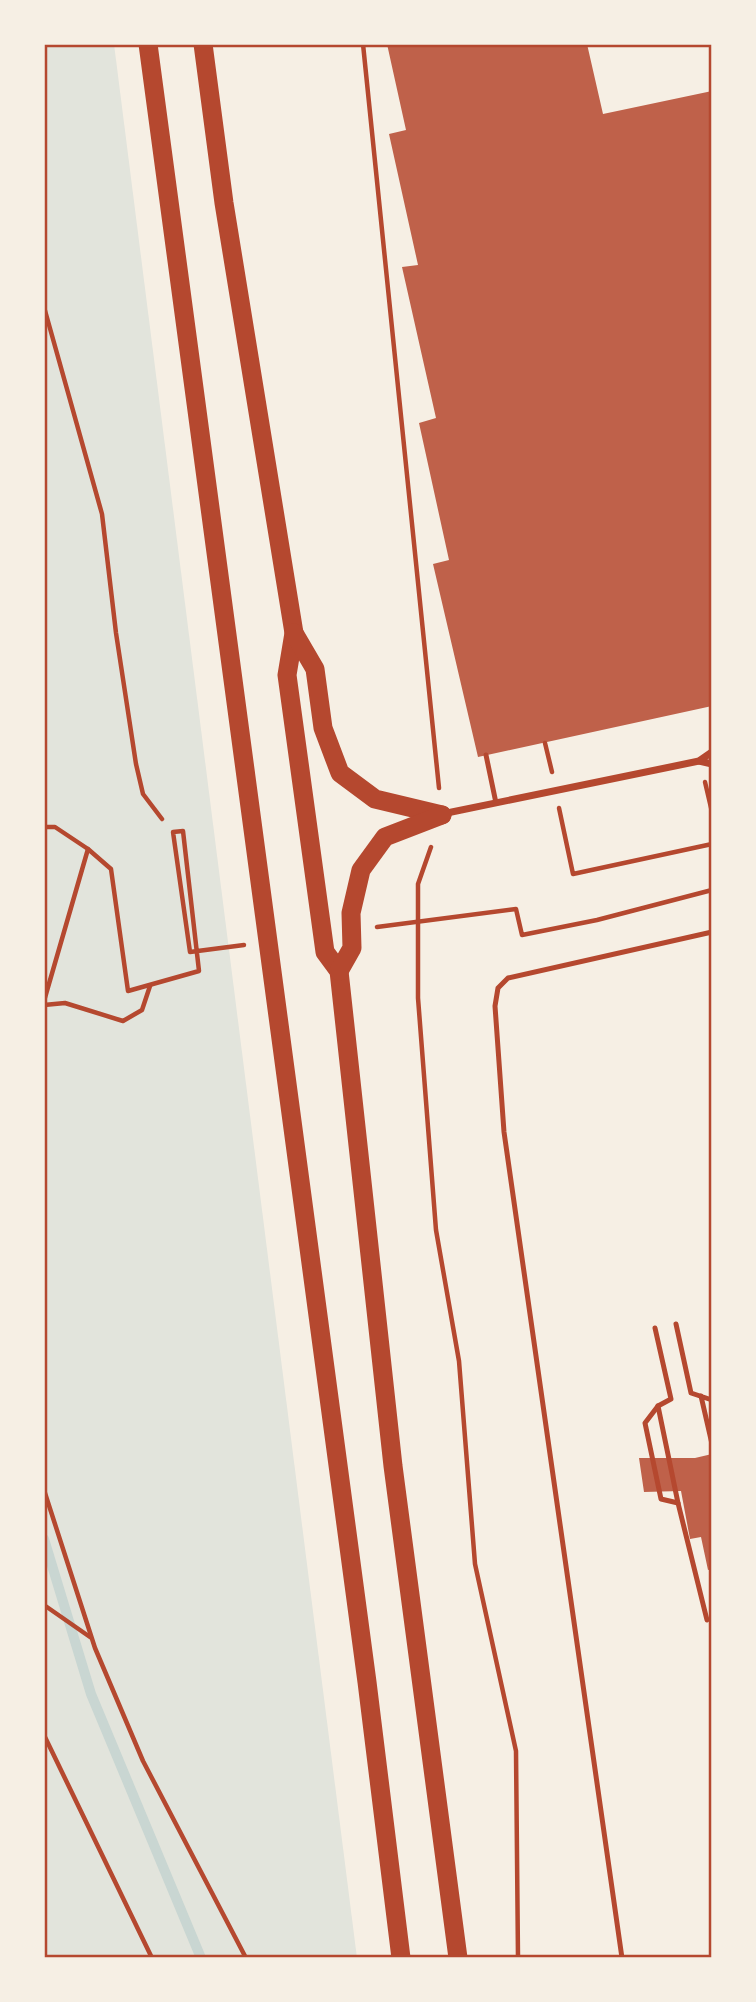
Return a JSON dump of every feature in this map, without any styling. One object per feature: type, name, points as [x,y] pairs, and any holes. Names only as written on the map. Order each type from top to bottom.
[{"type":"highway","points":[[148,44],[367,1682],[401,1958]]},
{"type":"highway","points":[[203,44],[224,203],[294,632],[287,675],[325,952],[339,971],[393,1466],[458,1958]]},
{"type":"highway","points":[[294,632],[315,669],[323,728],[340,773],[375,799],[442,815]]},
{"type":"highway","points":[[339,971],[352,948],[351,913],[361,870],[385,837],[442,815]]},
{"type":"street","points":[[442,815],[699,761],[712,752]]},
{"type":"street","points":[[699,761],[712,764]]},
{"type":"lane","points":[[486,755],[496,803]]},
{"type":"lane","points":[[622,1958],[504,1132],[495,1006],[498,988],[508,978],[712,932]]},
{"type":"lane","points":[[676,1324],[691,1394],[712,1400]]},
{"type":"lane","points":[[655,1328],[671,1399],[658,1406],[645,1423],[661,1499],[678,1503]]},
{"type":"lane","points":[[701,1396],[712,1444]]},
{"type":"lane","points":[[658,1406],[706,1620]]},
{"type":"path","points":[[363,44],[442,815],[418,884],[418,998],[436,1230],[459,1361],[475,1564],[516,1751],[518,1958]]},
{"type":"path","points":[[44,307],[102,514],[116,633],[136,765],[143,794],[162,819]]},
{"type":"path","points":[[699,761],[712,812]]},
{"type":"path","points":[[44,827],[55,827],[88,849],[111,869],[128,991],[199,971],[183,831],[173,832],[190,952]]},
{"type":"path","points":[[573,874],[712,844]]},
{"type":"path","points":[[88,849],[44,1003],[65,1003],[123,1021],[142,1010],[150,985]]},
{"type":"path","points":[[516,909],[522,935],[597,920],[712,890]]},
{"type":"path","points":[[44,1490],[91,1637],[143,1761],[246,1958]]},
{"type":"path","points":[[44,1605],[91,1637]]},
{"type":"path","points":[[44,1735],[152,1958]]},
{"type":"shaded area","points":[[44,44],[114,44],[357,1958],[44,1958]]},
{"type":"building","points":[[387,44],[587,44],[603,114],[712,91],[712,706],[478,757],[433,564],[449,560],[419,423],[436,418],[402,267],[418,265],[389,134],[406,130]]},
{"type":"building","points":[[712,1454],[712,1569],[708,1570],[701,1537],[690,1539],[681,1491],[644,1492],[639,1458],[695,1458]]},
{"type":"waterway","points":[[44,1539],[91,1694],[201,1958]]}]
